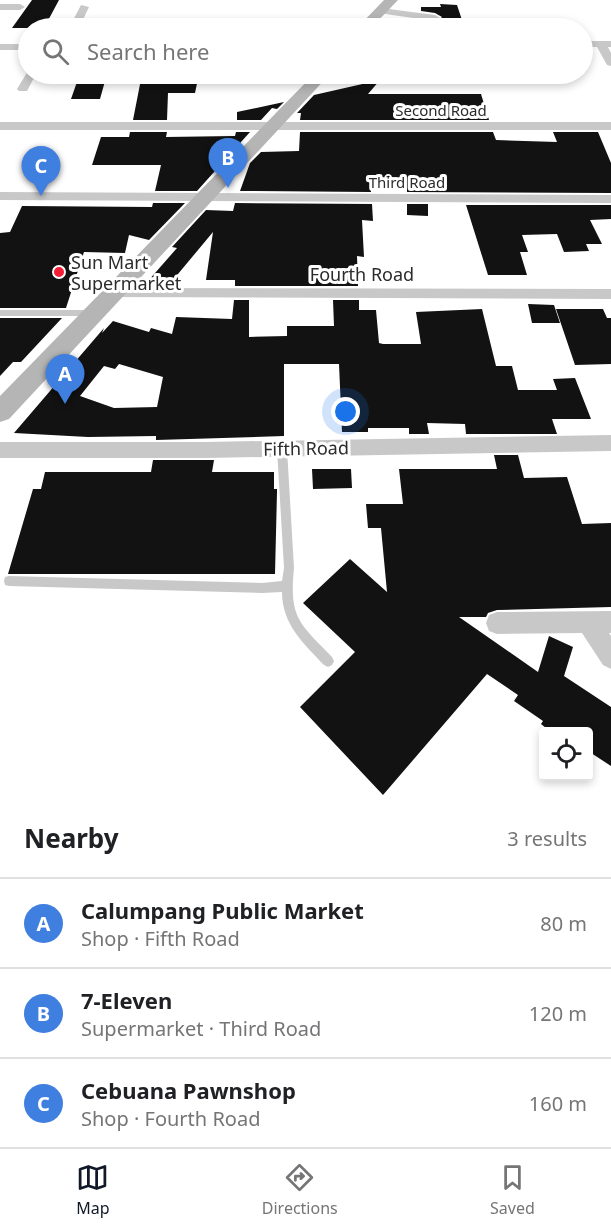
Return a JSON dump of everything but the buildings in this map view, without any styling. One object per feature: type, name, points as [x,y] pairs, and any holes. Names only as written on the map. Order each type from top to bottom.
[{"type":"street","points":[[374,18],[391,0]]},
{"type":"street","points":[[0,7],[20,7]]},
{"type":"street","points":[[79,18],[84,7]]},
{"type":"street","points":[[381,11],[435,18]]},
{"type":"street","points":[[606,44],[611,63]]},
{"type":"street","points":[[0,47],[18,47]]},
{"type":"street","points":[[23,89],[26,84]]},
{"type":"street","points":[[0,412],[312,84]]},
{"type":"street","name":"Second Road","points":[[0,126],[611,126]]},
{"type":"street","name":"Third Road","points":[[0,196],[611,199]]},
{"type":"street","name":"Fourth Road","points":[[113,293],[611,294]]},
{"type":"street","name":"Fifth Road","points":[[0,450],[282,449],[611,443]]},
{"type":"street","points":[[496,623],[600,623],[611,657]]},
{"type":"lane","points":[[0,313],[94,313]]},
{"type":"lane","points":[[282,449],[289,568],[286,604],[296,626],[328,661]]},
{"type":"lane","points":[[9,582],[262,588],[287,586]]},
{"type":"place","name":"7-Eleven","points":[[228,188]]},
{"type":"place","name":"Cebuana Pawnshop","points":[[41,196]]},
{"type":"place","name":"Sun Mart Supermarket","points":[[59,272]]},
{"type":"place","name":"Calumpang Public Market","points":[[65,404]]}]
